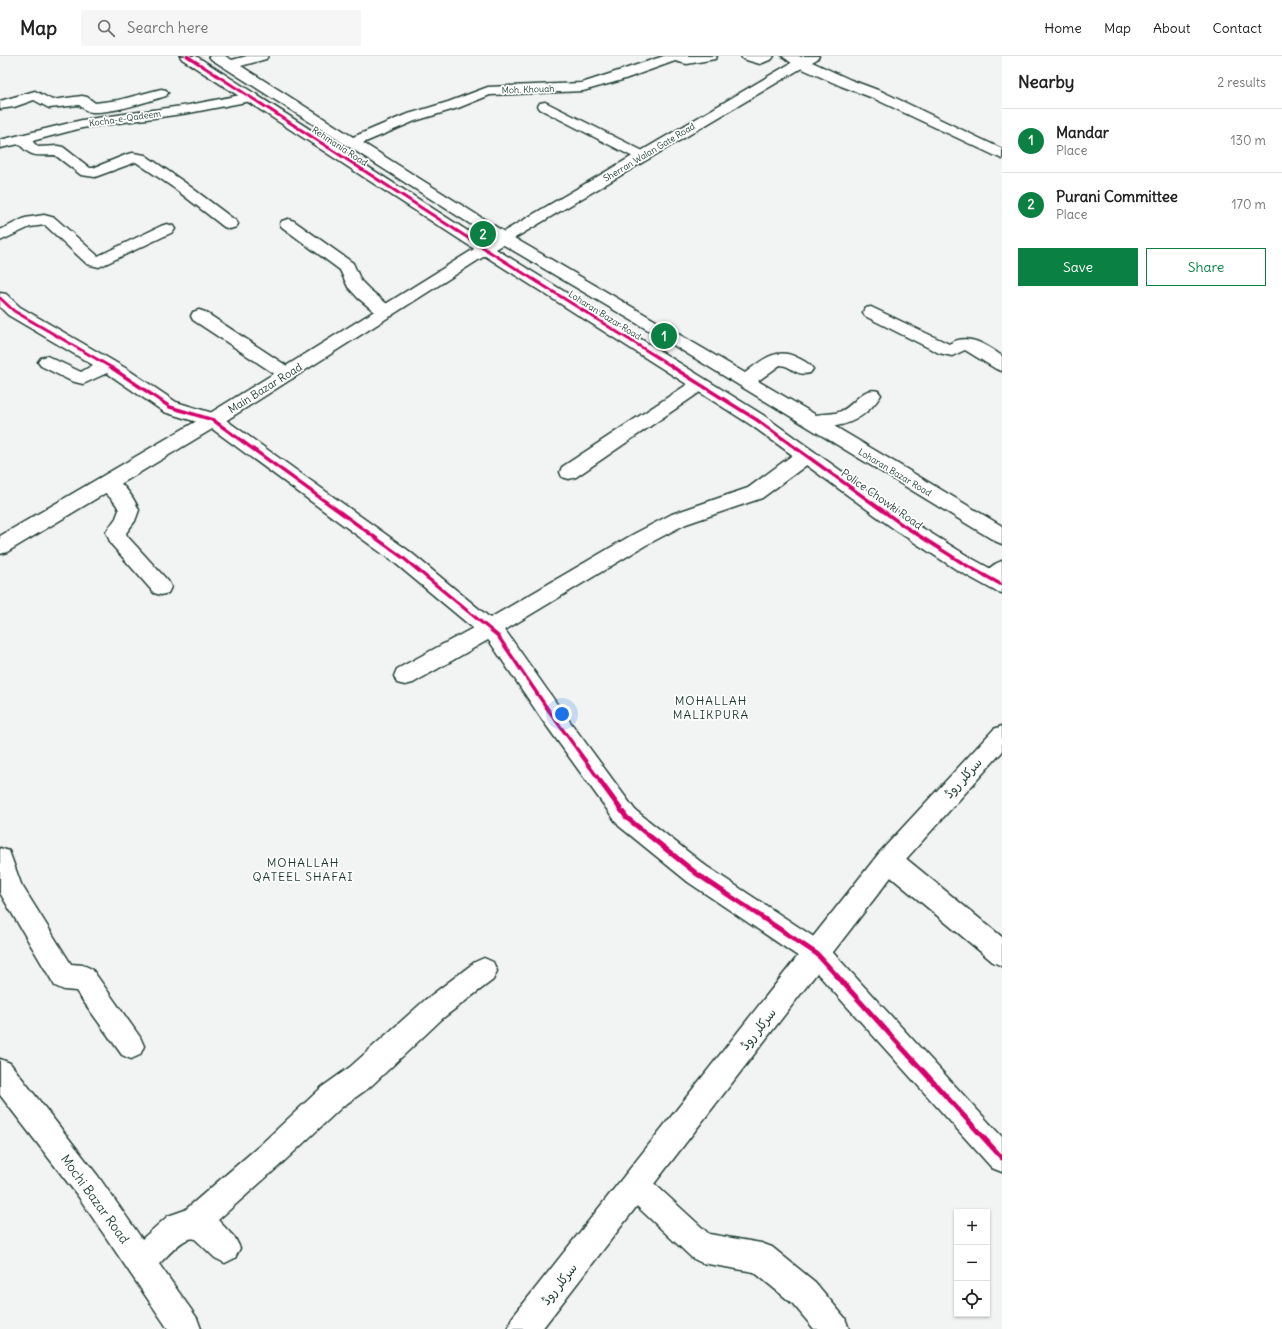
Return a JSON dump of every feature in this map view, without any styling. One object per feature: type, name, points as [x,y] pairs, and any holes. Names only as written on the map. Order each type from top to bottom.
[{"type":"street","name":"Rehmania Road","points":[[187,56],[485,249]]},
{"type":"street","name":"Loharan Bazar Road","points":[[216,56],[503,238],[666,333],[1002,536]]},
{"type":"street","points":[[231,65],[261,56]]},
{"type":"street","name":"Moh. Khouah","points":[[351,142],[372,135],[410,118],[453,105],[488,91],[583,87],[674,57],[687,60],[710,56]]},
{"type":"street","points":[[748,56],[760,60],[767,56]]},
{"type":"street","points":[[800,58],[1002,155]]},
{"type":"street","name":"Sherran Walan Gate Road","points":[[485,249],[642,156],[800,58]]},
{"type":"street","points":[[0,105],[9,104],[35,95],[49,104],[82,100],[92,108],[120,104],[161,93]]},
{"type":"street","name":"Kocha-e-Qadeem","points":[[0,144],[82,124],[189,109],[251,97]]},
{"type":"street","points":[[545,106],[642,156]]},
{"type":"street","points":[[22,138],[33,150],[58,150],[91,173],[96,173],[133,158],[140,158],[179,185],[230,224]]},
{"type":"street","points":[[3,225],[43,219],[50,221],[93,260],[99,262],[167,229]]},
{"type":"street","points":[[288,224],[347,267],[354,283],[364,294],[386,312]]},
{"type":"street","name":"Loharan Bazar Road","points":[[485,249],[757,420]]},
{"type":"street","name":"Main Bazar Road","points":[[0,546],[213,420],[485,249]]},
{"type":"street","points":[[0,298],[14,311],[121,373],[170,408],[213,420],[402,557],[498,636],[549,711],[627,818],[697,874],[817,954],[1002,1158]]},
{"type":"street","points":[[871,312],[945,349],[952,350],[964,344],[990,356],[1002,365]]},
{"type":"street","points":[[199,316],[287,374]]},
{"type":"street","points":[[746,382],[774,360],[779,358],[785,358],[804,369]]},
{"type":"street","points":[[46,362],[77,377],[83,378],[107,365]]},
{"type":"street","points":[[569,472],[700,384]]},
{"type":"street","points":[[814,423],[822,419],[845,418],[872,395]]},
{"type":"street","name":"Police Chowki Road","points":[[757,420],[904,526],[964,564],[999,578]]},
{"type":"street","points":[[405,676],[489,629],[639,540],[679,519],[755,493],[805,456]]},
{"type":"street","points":[[107,483],[126,502],[129,510],[125,521],[116,532],[118,539],[161,587]]},
{"type":"street","name":"سرکلر روڈ","points":[[523,1329],[889,860],[1002,736]]},
{"type":"street","points":[[0,859],[11,890],[64,977],[83,978],[131,1046]]},
{"type":"street","points":[[889,860],[1002,953]]},
{"type":"street","points":[[140,1262],[178,1226],[192,1223],[268,1157],[332,1096],[360,1077],[434,1009],[484,971]]},
{"type":"street","name":"Mochi Bazar Road","points":[[0,1072],[88,1186],[186,1329]]},
{"type":"street","points":[[635,1185],[702,1248],[761,1258],[804,1293],[834,1329]]},
{"type":"street","points":[[192,1223],[204,1227],[225,1248]]},
{"type":"cycle path","points":[[187,56],[485,249],[757,420],[904,526],[964,564],[1002,585]]},
{"type":"cycle path","points":[[0,298],[14,311],[121,373],[170,407],[213,420],[402,557],[498,636],[549,711],[627,818],[697,874],[817,954],[1002,1158]]},
{"type":"place","name":"Purani Committee","points":[[483,234]]},
{"type":"place","name":"Mandar","points":[[664,336]]},
{"type":"district","name":"MOHALLAH MALIKPURA","points":[[711,707]]},
{"type":"district","name":"MOHALLAH QATEEL SHAFAI","points":[[303,869]]}]
